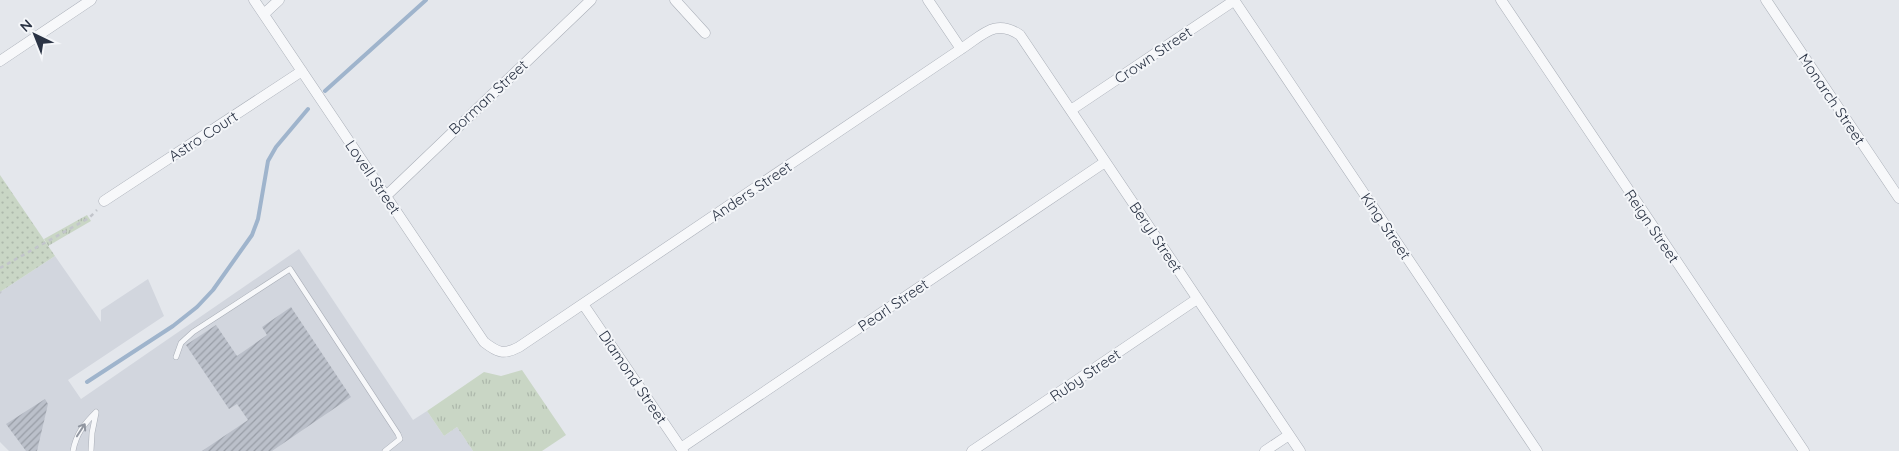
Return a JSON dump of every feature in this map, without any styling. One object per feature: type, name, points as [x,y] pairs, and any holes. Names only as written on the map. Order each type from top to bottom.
[{"type":"street","points":[[0,61],[91,0]]},
{"type":"street","name":"Lovell Street","points":[[254,0],[484,342],[495,351]]},
{"type":"street","points":[[264,14],[279,0]]},
{"type":"street","name":"Borman Street","points":[[386,196],[591,0]]},
{"type":"street","points":[[675,0],[705,33]]},
{"type":"street","points":[[928,0],[961,50]]},
{"type":"street","name":"Crown Street","points":[[1071,110],[1234,0]]},
{"type":"street","name":"King Street","points":[[1234,0],[1537,451]]},
{"type":"street","name":"Reign Street","points":[[1501,0],[1804,451]]},
{"type":"street","name":"Monarch Street","points":[[1766,0],[1899,198]]},
{"type":"street","name":"Anders Street","points":[[495,351],[506,354],[519,348],[996,27],[1008,27]]},
{"type":"street","name":"Beryl Street","points":[[1008,27],[1020,35],[1300,451]]},
{"type":"street","name":"Astro Court","points":[[104,201],[302,71]]},
{"type":"street","name":"Pearl Street","points":[[682,450],[1105,162]]},
{"type":"street","name":"Ruby Street","points":[[972,451],[1197,299]]},
{"type":"street","name":"Diamond Street","points":[[584,304],[682,450]]},
{"type":"street","points":[[1265,451],[1289,434]]},
{"type":"lane","points":[[176,357],[182,343],[193,332],[290,269],[398,434],[400,440],[385,451]]},
{"type":"lane","points":[[73,451],[77,436],[83,425],[96,412],[91,451]]},
{"type":"path","points":[[0,268],[89,218],[104,201]]},
{"type":"shaded area","points":[[299,249],[413,420],[427,411],[444,436],[457,427],[473,451],[9,451],[0,442],[0,292],[55,256],[101,322],[101,310],[148,279],[164,316],[68,380],[81,399]]},
{"type":"green space","points":[[0,175],[55,256],[0,292]]},
{"type":"green space","points":[[87,215],[91,221],[48,246],[44,239]]},
{"type":"green space","points":[[522,370],[566,435],[542,451],[473,451],[457,427],[444,436],[427,411],[484,372],[501,376]]},
{"type":"building","points":[[291,307],[351,397],[272,451],[202,451],[248,420],[237,404],[229,409],[186,345],[216,325],[237,356],[267,335],[262,327]]},
{"type":"building","points":[[45,399],[48,404],[37,451],[26,451],[6,424]]},
{"type":"waterway","points":[[325,91],[426,0]]},
{"type":"waterway","points":[[87,382],[173,326],[197,307],[213,290],[252,235],[258,219],[268,161],[276,147],[308,109]]}]
